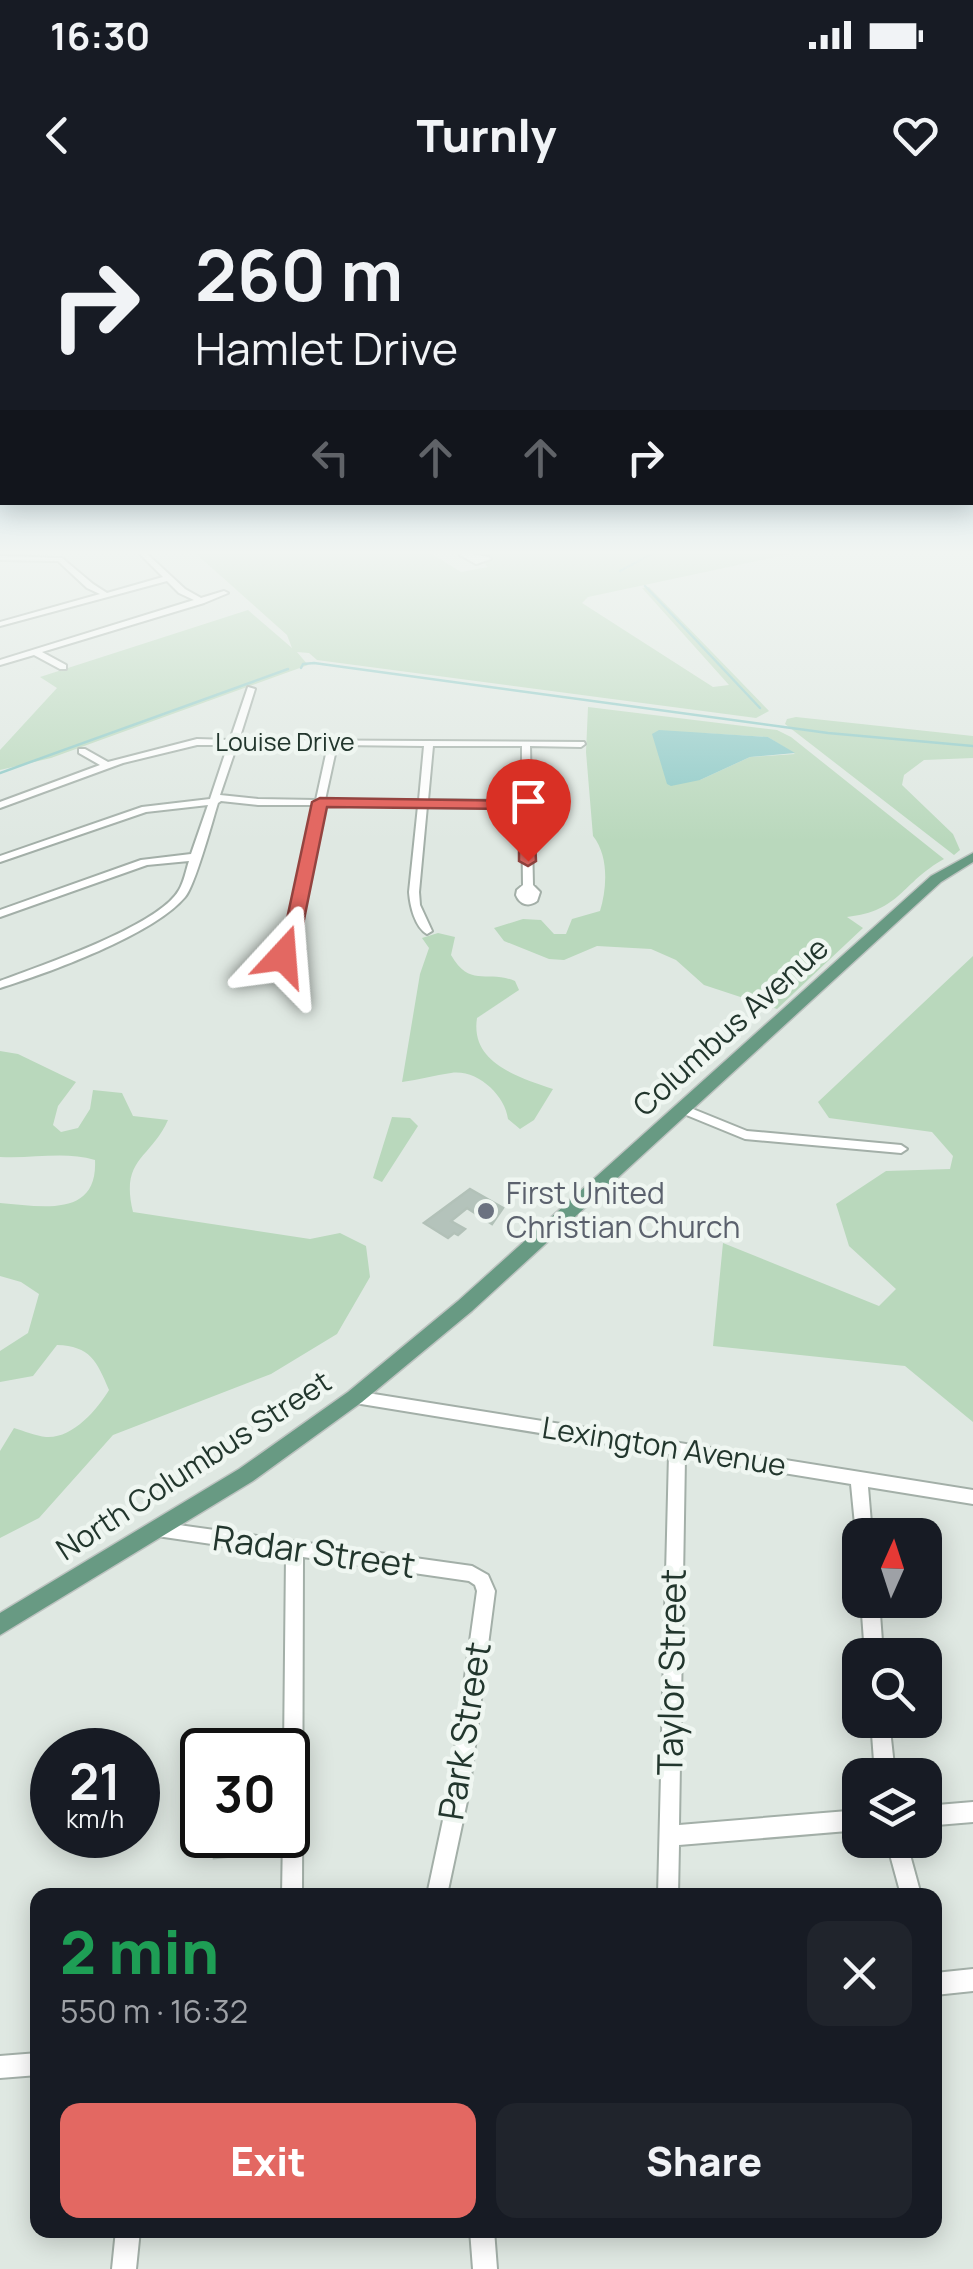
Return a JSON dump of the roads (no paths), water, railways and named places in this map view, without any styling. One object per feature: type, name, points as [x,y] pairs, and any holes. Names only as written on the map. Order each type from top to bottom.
[{"type":"main road","name":"Columbus Avenue","points":[[550,1229],[885,923],[973,856]]},
{"type":"main road","name":"North Columbus Street","points":[[0,1625],[313,1430],[550,1229]]},
{"type":"street","points":[[0,663],[47,649]]},
{"type":"street","points":[[36,652],[63,667]]},
{"type":"street","points":[[0,985],[150,922],[183,894],[251,690]]},
{"type":"street","name":"Louise Drive","points":[[0,804],[164,747],[234,741],[581,744]]},
{"type":"street","points":[[290,944],[332,742]]},
{"type":"street","points":[[428,931],[414,901],[430,742]]},
{"type":"street","points":[[526,743],[528,889]]},
{"type":"street","points":[[82,751],[107,766]]},
{"type":"street","points":[[0,859],[153,806],[216,802],[527,804]]},
{"type":"street","points":[[0,914],[145,862],[196,857]]},
{"type":"street","points":[[683,1109],[745,1134],[900,1150]]},
{"type":"street","name":"Lexington Avenue","points":[[355,1397],[973,1497]]},
{"type":"street","name":"Taylor Street","points":[[668,1888],[677,1449]]},
{"type":"street","points":[[859,1478],[863,1518]]},
{"type":"street","name":"Radar Street","points":[[157,1530],[472,1574]]},
{"type":"street","points":[[292,1888],[295,1549]]},
{"type":"street","name":"Park Street","points":[[439,1888],[458,1792],[486,1591],[482,1580],[472,1574]]},
{"type":"street","points":[[942,1815],[973,1812]]},
{"type":"street","points":[[669,1836],[842,1822]]},
{"type":"street","points":[[901,1858],[909,1888]]},
{"type":"street","points":[[942,1981],[973,1980]]},
{"type":"street","points":[[0,2068],[30,2065]]},
{"type":"street","points":[[124,2269],[127,2238]]},
{"type":"street","points":[[483,2238],[485,2269]]},
{"type":"water","points":[[659,730],[768,737],[795,753],[750,757],[700,780],[671,786],[667,784],[652,734]]},
{"type":"waterway","points":[[704,649],[760,708]]},
{"type":"waterway","points":[[301,668],[303,664],[314,663],[828,733],[973,746]]},
{"type":"waterway","points":[[0,773],[288,669]]},
{"type":"place","name":"First United Christian Church","points":[[486,1211]]}]
